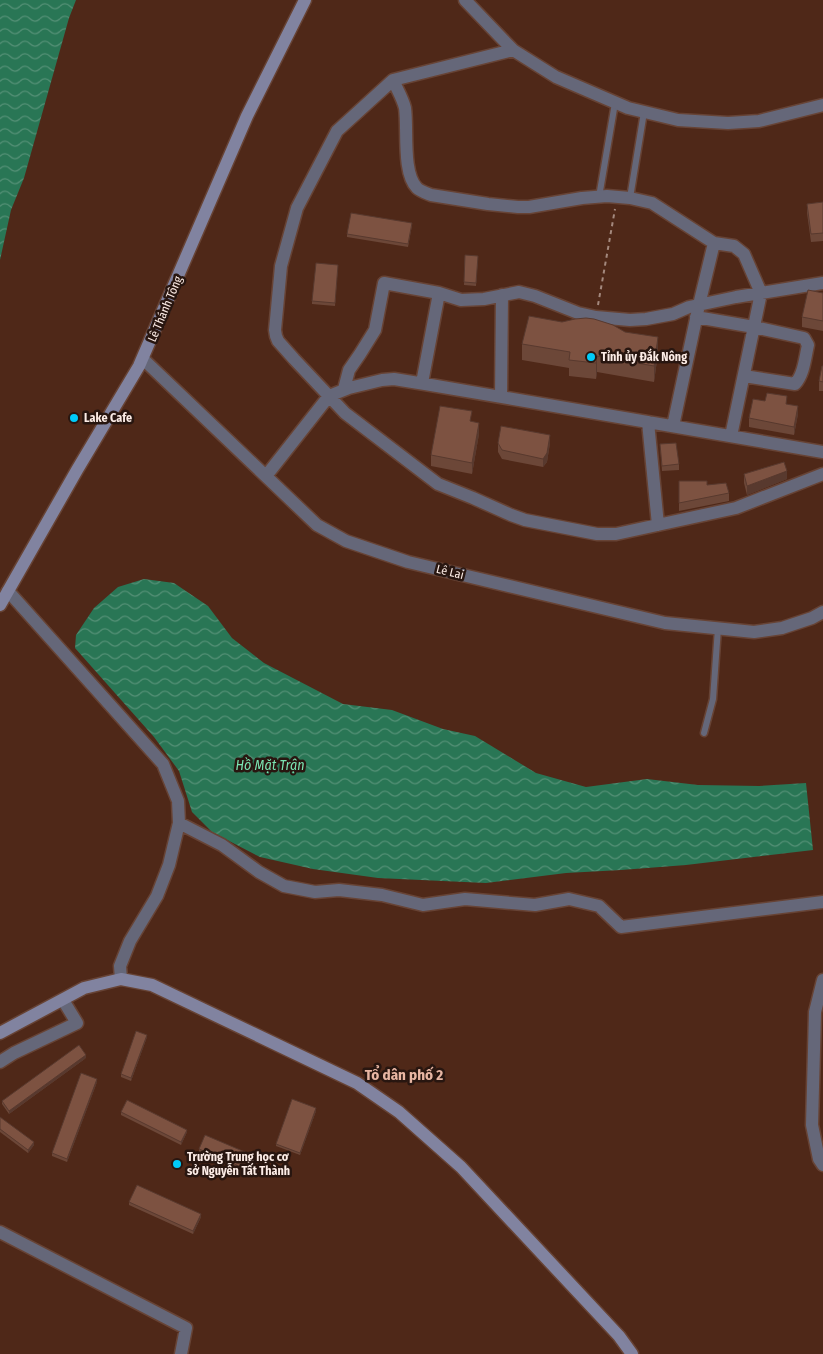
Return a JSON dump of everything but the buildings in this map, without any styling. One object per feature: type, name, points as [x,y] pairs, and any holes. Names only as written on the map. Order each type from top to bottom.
[{"type":"main road","name":"Lê Thánh Tông","points":[[0,605],[77,470],[143,360],[247,116],[305,0]]},
{"type":"main road","points":[[0,1033],[84,988],[121,979],[152,986],[357,1083],[399,1112],[461,1167],[619,1336],[632,1354]]},
{"type":"street","points":[[465,0],[513,50],[556,77],[628,108],[678,120],[728,123],[759,120],[823,105]]},
{"type":"street","points":[[513,50],[393,80],[337,130],[297,208],[280,266],[275,330],[278,341],[345,413],[438,484],[525,520],[597,534],[616,534],[736,508],[823,474]]},
{"type":"street","points":[[393,80],[405,107],[409,173],[416,188],[423,192],[431,195],[518,207],[529,207],[582,198],[624,197],[652,203],[714,243],[734,246],[744,254],[761,293],[731,436]]},
{"type":"street","points":[[673,426],[714,243]]},
{"type":"street","points":[[344,390],[348,370],[375,330],[384,283],[438,293],[461,300],[484,299],[519,292],[535,296],[578,313],[630,320],[698,311],[761,293],[823,283]]},
{"type":"street","points":[[422,383],[438,293]]},
{"type":"street","points":[[501,397],[502,295]]},
{"type":"street","points":[[698,311],[754,327],[804,338],[808,345],[802,372],[795,384],[744,376]]},
{"type":"street","name":"Lê Lai","points":[[143,360],[317,524],[346,541],[408,562],[665,624],[754,632],[782,628],[812,618],[823,612]]},
{"type":"street","points":[[266,476],[329,396],[382,380],[422,383],[823,452]]},
{"type":"street","points":[[648,422],[658,525]]},
{"type":"street","points":[[8,591],[163,764],[178,800],[179,823],[169,865],[157,896],[130,941],[120,966],[121,979]]},
{"type":"street","points":[[179,823],[222,845],[259,872],[284,886],[315,892],[339,890],[382,895],[423,905],[465,899],[535,905],[569,899],[599,906],[621,927],[823,902]]},
{"type":"street","points":[[823,980],[815,1012],[812,1125],[820,1160],[823,1165]]},
{"type":"street","points":[[0,1062],[14,1053],[77,1023],[63,1000]]},
{"type":"street","points":[[0,1232],[186,1328],[181,1354]]},
{"type":"lane","points":[[599,197],[615,103]]},
{"type":"lane","points":[[624,197],[644,112]]},
{"type":"lane","points":[[704,733],[716,680],[718,628]]},
{"type":"path","points":[[596,316],[624,197]]},
{"type":"water","points":[[0,0],[76,0],[69,18],[24,178],[11,210],[0,260]]},
{"type":"water","name":"Hồ Mặt Trận","points":[[144,579],[174,583],[208,606],[232,638],[264,663],[343,704],[392,710],[443,729],[475,736],[536,773],[586,787],[647,779],[698,785],[759,786],[806,783],[813,850],[686,865],[566,873],[486,883],[378,878],[313,869],[260,857],[212,832],[192,812],[179,771],[154,737],[75,648],[76,635],[94,608],[118,587]]},
{"type":"place","name":"Tỉnh ủy Đắk Nông","points":[[591,357]]},
{"type":"place","name":"Lake Cafe","points":[[74,418]]},
{"type":"place","name":"Trường Trung học cơ sở Nguyễn Tất Thành","points":[[177,1164]]},
{"type":"district","name":"Tổ dân phố 2","points":[[404,1075]]}]
